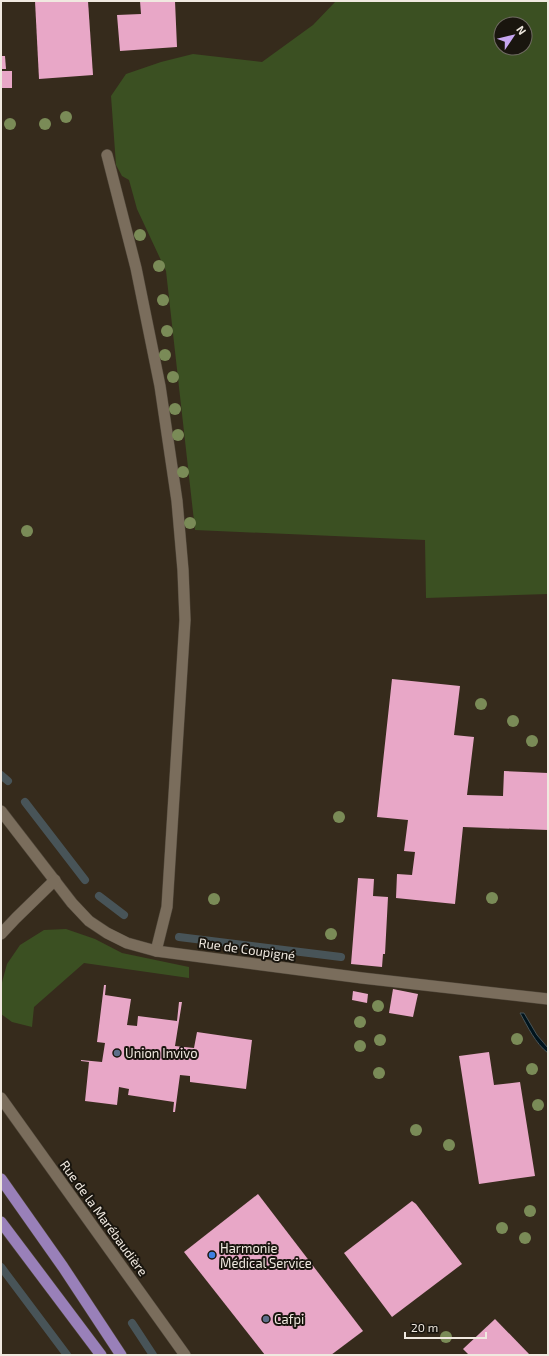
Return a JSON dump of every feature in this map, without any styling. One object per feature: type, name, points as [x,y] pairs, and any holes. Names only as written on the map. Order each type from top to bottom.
[{"type":"main road","points":[[1,1179],[121,1355]]},
{"type":"main road","points":[[1,1222],[100,1355]]},
{"type":"street","points":[[107,155],[136,268],[160,386],[175,487],[184,570],[185,620],[167,907],[156,951]]},
{"type":"street","name":"Rue de Coupigné","points":[[1,810],[72,903],[89,921],[107,933],[127,943],[156,951],[362,978],[548,999]]},
{"type":"street","points":[[1,934],[55,880]]},
{"type":"street","name":"Rue de la Marébaudière","points":[[1,1098],[185,1355]]},
{"type":"green space","points":[[336,1],[548,1],[548,594],[426,598],[425,540],[195,530],[166,271],[137,209],[129,180],[122,176],[116,165],[111,96],[126,74],[161,62],[193,54],[262,62],[313,25]]},
{"type":"green space","points":[[66,929],[95,939],[122,953],[189,967],[189,978],[84,963],[34,1007],[32,1027],[12,1022],[1,1014],[1,986],[7,964],[20,945],[44,930]]},
{"type":"water","points":[[520,1013],[524,1013],[537,1035],[548,1048],[548,1053],[536,1040]]},
{"type":"building","points":[[35,1],[88,1],[93,75],[39,79]]},
{"type":"building","points":[[140,1],[175,1],[177,47],[120,51],[117,15],[141,14]]},
{"type":"building","points":[[1,56],[5,56],[6,69],[1,69]]},
{"type":"building","points":[[1,71],[12,71],[12,88],[1,88]]},
{"type":"building","points":[[392,679],[460,686],[454,735],[474,737],[467,795],[503,796],[504,771],[548,773],[548,830],[463,827],[455,904],[396,898],[397,874],[412,875],[415,852],[404,851],[408,820],[377,817]]},
{"type":"building","points":[[358,878],[374,879],[373,896],[388,897],[385,954],[383,954],[382,967],[351,964]]},
{"type":"building","points":[[104,985],[106,985],[105,995],[131,999],[127,1025],[137,1026],[138,1016],[177,1021],[179,1002],[182,1002],[175,1046],[194,1048],[197,1032],[252,1040],[246,1089],[190,1082],[190,1076],[180,1075],[175,1112],[173,1112],[174,1102],[128,1095],[129,1089],[119,1087],[117,1105],[85,1101],[89,1062],[81,1060],[102,1062],[105,1043],[97,1042]]},
{"type":"building","points":[[393,989],[418,994],[413,1017],[389,1013]]},
{"type":"building","points":[[353,991],[368,994],[367,1003],[352,1000]]},
{"type":"building","points":[[489,1052],[494,1085],[520,1082],[535,1176],[479,1184],[459,1056]]},
{"type":"building","points":[[258,1194],[363,1331],[331,1355],[265,1355],[184,1252]]},
{"type":"building","points":[[412,1201],[416,1204],[462,1264],[392,1317],[344,1253]]},
{"type":"building","points":[[495,1319],[530,1355],[469,1355],[463,1349]]},
{"type":"waterway","points":[[1,775],[8,781]]},
{"type":"waterway","points":[[25,802],[85,880]]},
{"type":"waterway","points":[[99,896],[124,915]]},
{"type":"waterway","points":[[179,937],[341,957]]},
{"type":"waterway","points":[[1,1267],[67,1355]]},
{"type":"waterway","points":[[132,1323],[153,1355]]},
{"type":"place","name":"Union Invivo","points":[[117,1053]]},
{"type":"place","name":"Harmonie Médical Service","points":[[212,1255]]},
{"type":"place","name":"Cafpi","points":[[266,1319]]}]
